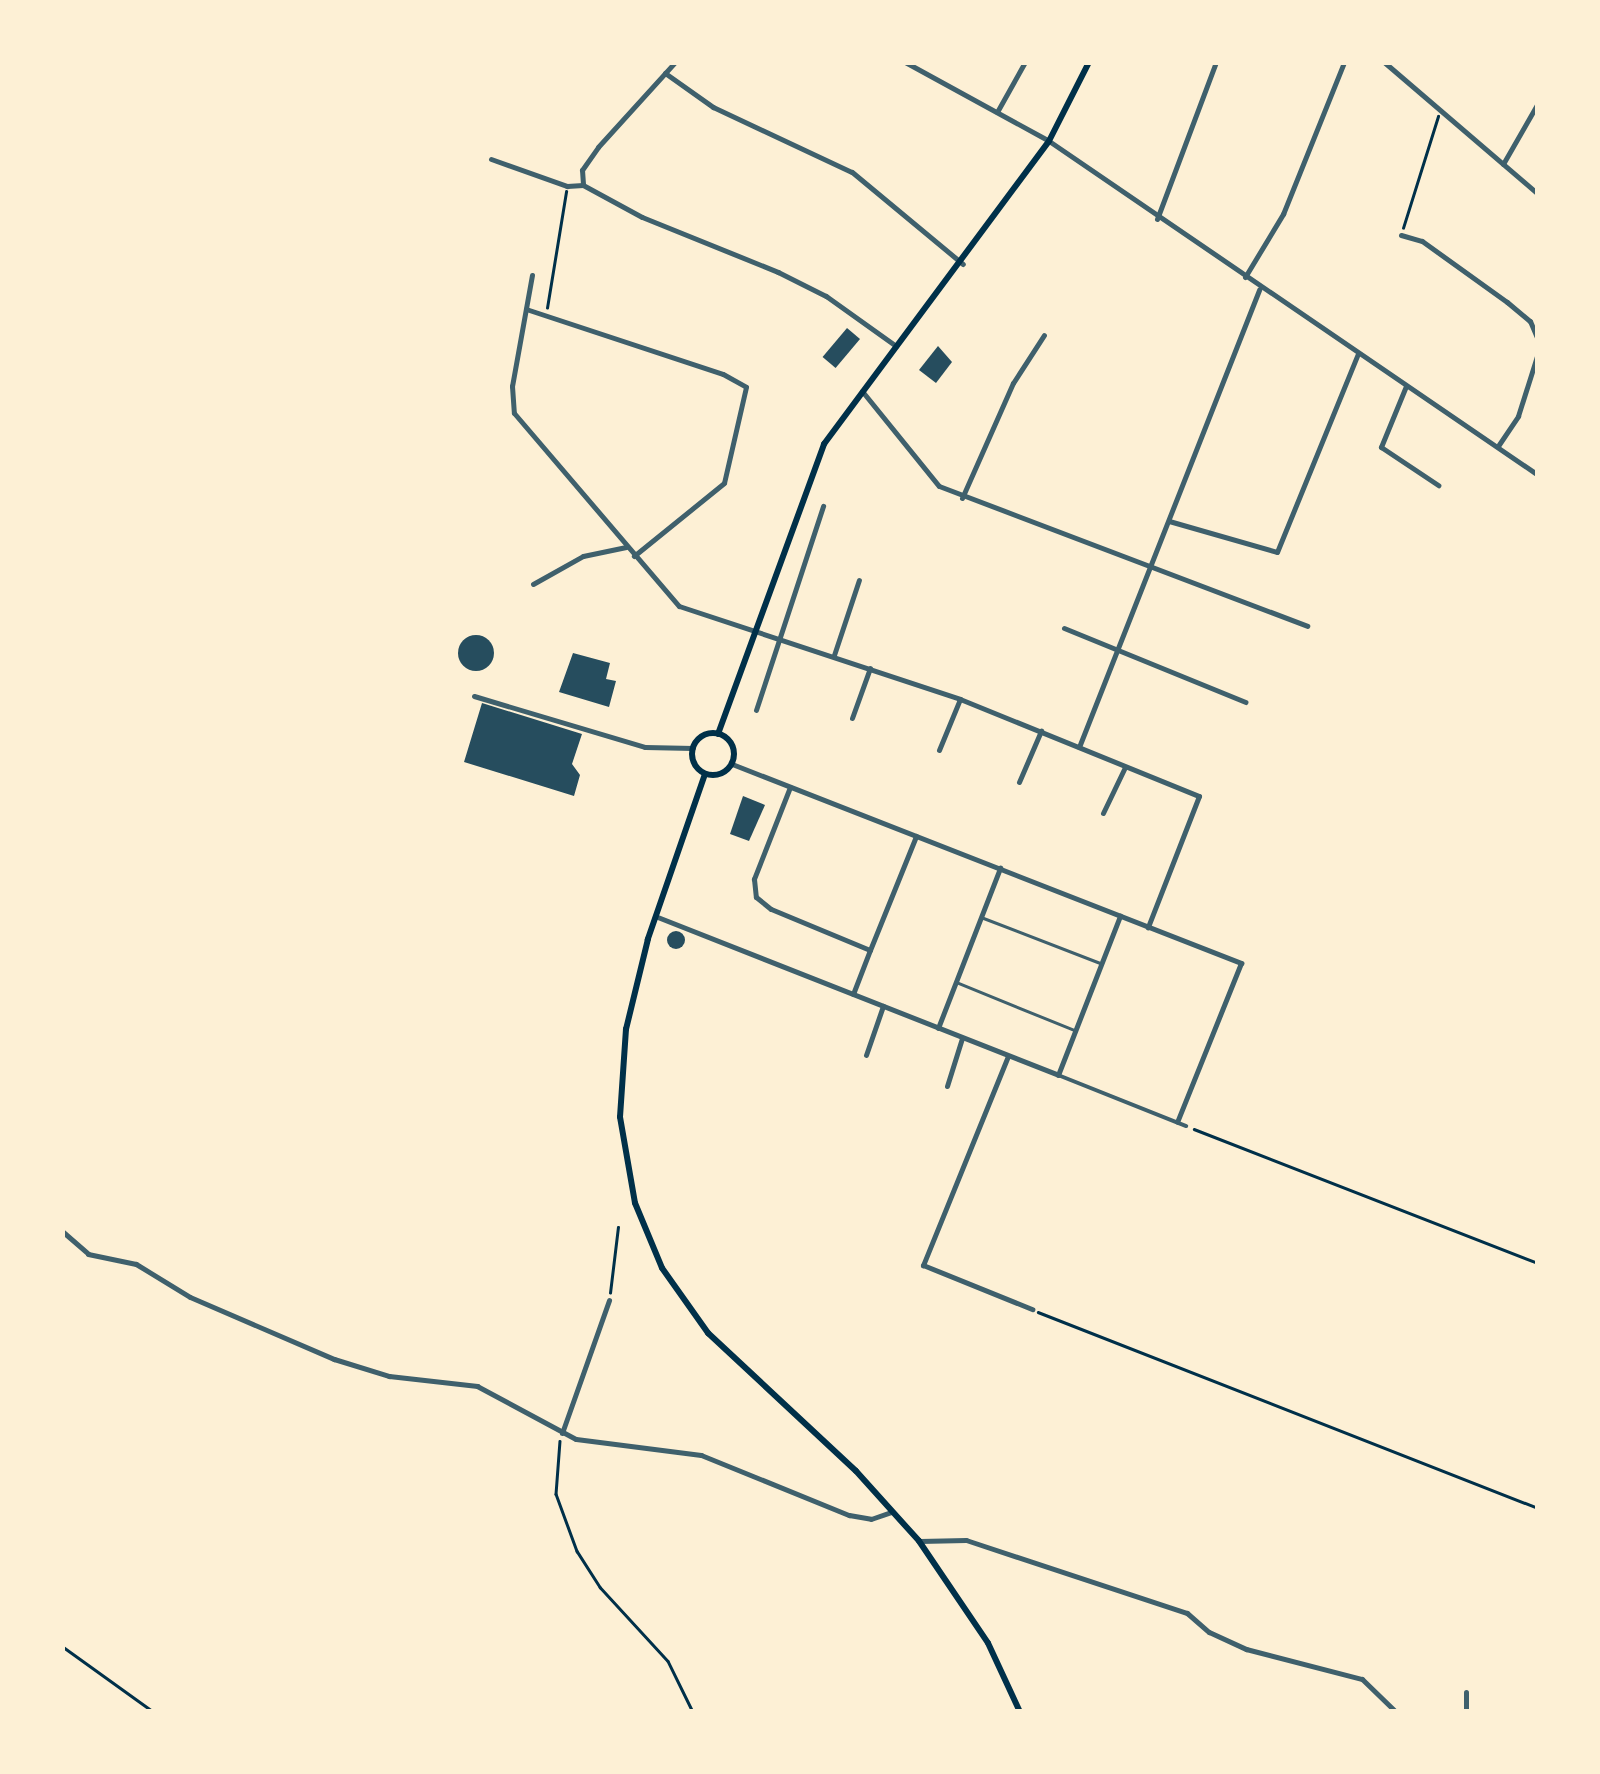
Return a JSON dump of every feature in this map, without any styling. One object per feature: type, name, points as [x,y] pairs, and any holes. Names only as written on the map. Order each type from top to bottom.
[{"type":"main road","points":[[718,734],[808,478],[862,390],[963,264],[1049,142],[1089,62]]},
{"type":"main road","points":[[718,734],[733,748],[732,764],[717,775],[705,774],[694,764],[692,748],[704,735],[718,734]]},
{"type":"main road","points":[[705,774],[656,916],[626,1029],[620,1117],[625,1167],[662,1268],[708,1333],[894,1510],[988,1643],[1020,1712]]},
{"type":"street","points":[[583,185],[586,164],[674,62]]},
{"type":"street","points":[[905,62],[1049,142],[1157,219],[1538,474]]},
{"type":"street","points":[[997,112],[1024,62]]},
{"type":"street","points":[[1157,219],[1216,62]]},
{"type":"street","points":[[1244,278],[1282,214],[1344,62]]},
{"type":"street","points":[[1384,62],[1442,106],[1538,194]]},
{"type":"street","points":[[666,73],[713,106],[852,172],[963,264]]},
{"type":"street","points":[[1503,164],[1538,104]]},
{"type":"street","points":[[491,158],[567,186],[583,185],[826,296],[896,346]]},
{"type":"street","points":[[1401,235],[1422,240],[1507,302],[1530,321],[1538,340]]},
{"type":"street","points":[[532,275],[514,413],[679,606],[960,699],[1199,796],[1148,926]]},
{"type":"street","points":[[1079,747],[1259,288]]},
{"type":"street","points":[[526,309],[746,387],[724,483],[634,556]]},
{"type":"street","points":[[962,498],[1013,383],[1044,335]]},
{"type":"street","points":[[1498,446],[1518,416],[1538,353]]},
{"type":"street","points":[[1167,520],[1277,552],[1358,354]]},
{"type":"street","points":[[1406,386],[1381,447],[1438,485]]},
{"type":"street","points":[[862,390],[938,486],[1308,626]]},
{"type":"street","points":[[756,710],[823,506]]},
{"type":"street","points":[[533,584],[583,556],[626,548]]},
{"type":"street","points":[[834,655],[859,580]]},
{"type":"street","points":[[1064,628],[1246,702]]},
{"type":"street","points":[[852,718],[870,668]]},
{"type":"street","points":[[474,696],[645,747],[692,748]]},
{"type":"street","points":[[939,750],[960,699]]},
{"type":"street","points":[[1019,782],[1040,731]]},
{"type":"street","points":[[732,764],[1241,963],[1177,1122]]},
{"type":"street","points":[[1103,813],[1126,766]]},
{"type":"street","points":[[790,786],[754,879],[756,897],[771,910],[870,950]]},
{"type":"street","points":[[853,994],[916,836]]},
{"type":"street","points":[[938,1028],[1000,868]]},
{"type":"street","points":[[656,916],[1186,1126]]},
{"type":"street","points":[[1058,1076],[1120,916]]},
{"type":"street","points":[[866,1055],[883,1006]]},
{"type":"street","points":[[947,1086],[962,1038]]},
{"type":"street","points":[[1008,1056],[923,1265],[1032,1310]]},
{"type":"street","points":[[62,1231],[88,1254],[136,1264],[190,1297],[334,1358],[389,1376],[477,1386],[562,1434],[702,1455],[798,1499],[860,1517],[894,1510]]},
{"type":"street","points":[[562,1434],[609,1300]]},
{"type":"street","points":[[919,1541],[966,1540],[1188,1613],[1209,1632],[1246,1648],[1362,1679],[1396,1712]]},
{"type":"street","points":[[1466,1692],[1466,1712]]},
{"type":"lane","points":[[980,916],[1102,964]]},
{"type":"lane","points":[[955,982],[1075,1031]]},
{"type":"path","points":[[1401,235],[1442,106]]},
{"type":"path","points":[[546,314],[567,186]]},
{"type":"path","points":[[1186,1126],[1538,1263]]},
{"type":"path","points":[[609,1300],[618,1227]]},
{"type":"path","points":[[1032,1310],[1538,1508]]},
{"type":"path","points":[[562,1434],[556,1494],[577,1551],[600,1587],[668,1661],[693,1712]]},
{"type":"path","points":[[62,1646],[154,1712]]},
{"type":"building","points":[[847,328],[860,339],[836,368],[823,357]]},
{"type":"building","points":[[938,346],[952,362],[936,383],[919,370]]},
{"type":"building","points":[[476,635],[489,640],[494,653],[489,666],[476,671],[463,666],[458,653],[463,640]]},
{"type":"building","points":[[573,653],[610,663],[606,679],[616,681],[609,707],[559,692]]},
{"type":"building","points":[[482,703],[582,734],[572,764],[580,775],[574,796],[464,762]]},
{"type":"building","points":[[743,796],[765,805],[749,841],[730,834]]},
{"type":"building","points":[[676,931],[683,933],[683,947],[676,949],[669,947],[667,940],[669,933]]}]
